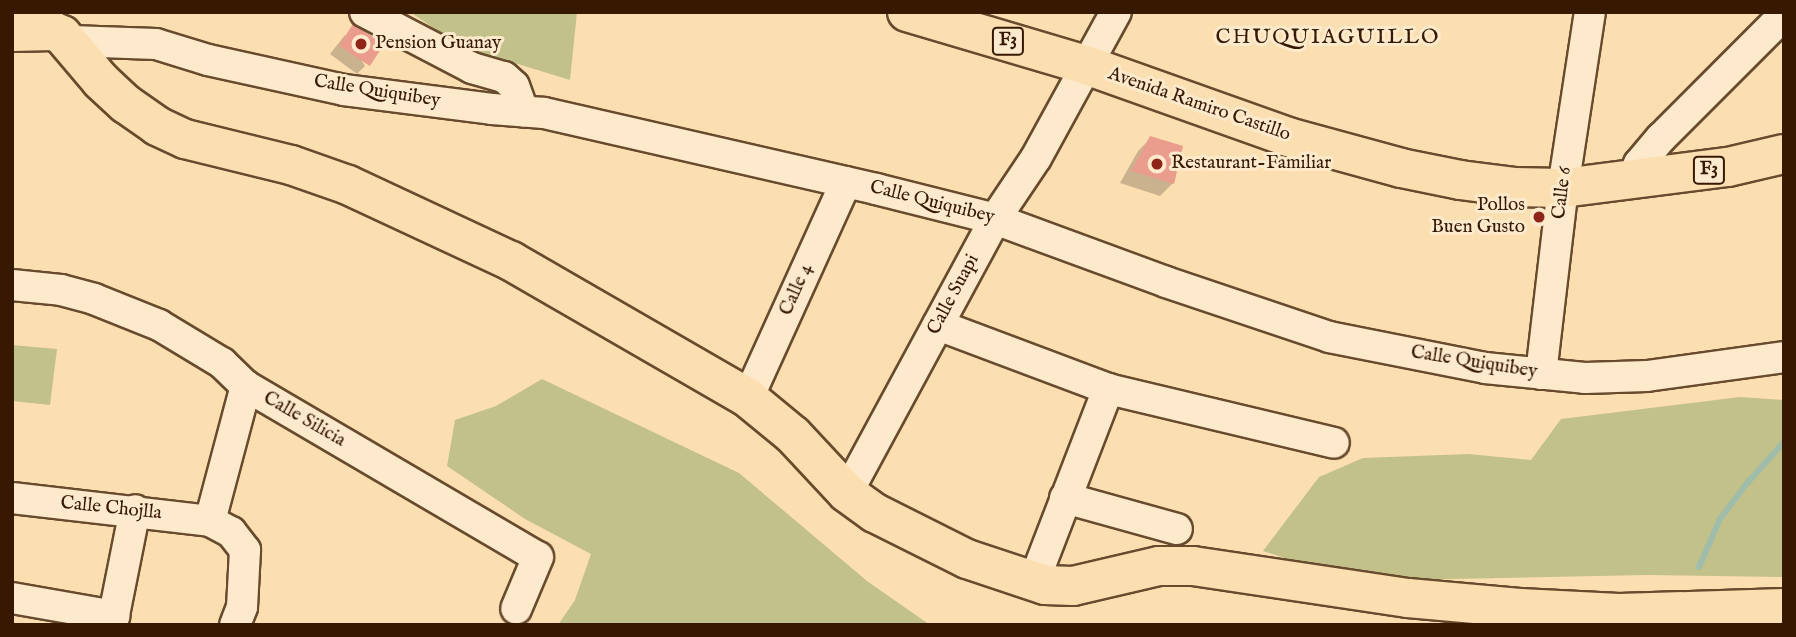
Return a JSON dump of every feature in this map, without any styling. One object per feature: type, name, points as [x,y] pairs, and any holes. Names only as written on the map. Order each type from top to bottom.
[{"type":"main road","name":"Avenida Ramiro Castillo","points":[[922,14],[1086,65],[1288,137],[1401,168],[1514,187],[1563,188],[1633,181],[1762,161],[1784,154]]},
{"type":"main road","points":[[12,32],[59,28],[101,81],[157,126],[186,139],[291,165],[348,185],[511,261],[748,398],[793,435],[847,493],[875,513],[967,559],[1045,585],[1073,586],[1160,566],[1194,566],[1408,598],[1520,608],[1619,613],[1784,608]]},
{"type":"street","points":[[365,12],[472,68],[503,77],[514,86],[523,111]]},
{"type":"street","name":"Calle Suapi","points":[[847,493],[995,219],[1036,158],[1116,12]]},
{"type":"street","name":"Calle 6","points":[[1541,374],[1563,188],[1590,12]]},
{"type":"street","points":[[1633,181],[1639,164],[1661,138],[1784,15]]},
{"type":"street","name":"Calle Quiquibey","points":[[59,28],[156,44],[208,60],[344,89],[492,110],[561,116],[846,182],[995,219],[1166,282],[1329,337],[1485,368],[1584,378],[1647,376],[1784,356]]},
{"type":"street","name":"Calle 4","points":[[748,398],[846,182]]},
{"type":"street","name":"Calle Silicia","points":[[12,285],[61,290],[117,305],[192,343],[222,363],[246,386],[538,557],[516,609]]},
{"type":"street","points":[[938,325],[1108,389],[1335,443]]},
{"type":"street","points":[[235,625],[242,607],[245,550],[231,532],[209,521],[246,386]]},
{"type":"street","points":[[1034,581],[1108,389]]},
{"type":"street","name":"Calle Chojlla","points":[[12,498],[135,510],[209,521]]},
{"type":"street","points":[[1065,498],[1177,529]]},
{"type":"street","points":[[12,598],[113,621],[135,510]]},
{"type":"shaded area","points":[[410,12],[577,12],[570,80],[462,47]]},
{"type":"shaded area","points":[[12,345],[57,349],[50,405],[12,401]]},
{"type":"shaded area","points":[[542,379],[739,473],[867,581],[930,625],[558,625],[575,600],[591,554],[525,519],[447,466],[455,420],[496,406]]},
{"type":"shaded area","points":[[1740,397],[1784,400],[1784,577],[1648,575],[1355,581],[1263,551],[1319,477],[1363,458],[1468,454],[1531,460],[1561,419]]},
{"type":"building","name":"Pension Guanay","points":[[353,24],[384,44],[370,66],[339,46]]},
{"type":"building","name":"Restaurant-Familiar","points":[[1150,136],[1183,146],[1174,184],[1131,171]]},
{"type":"waterway","points":[[1699,567],[1720,519],[1748,482],[1784,442]]},
{"type":"place","name":"Pension Guanay","points":[[361,44]]},
{"type":"place","name":"Restaurant-Familiar","points":[[1157,164]]},
{"type":"place","name":"Pollos Buen Gusto","points":[[1539,217]]},
{"type":"district","name":"CHUQUIAGUILLO","points":[[1328,38]]}]
